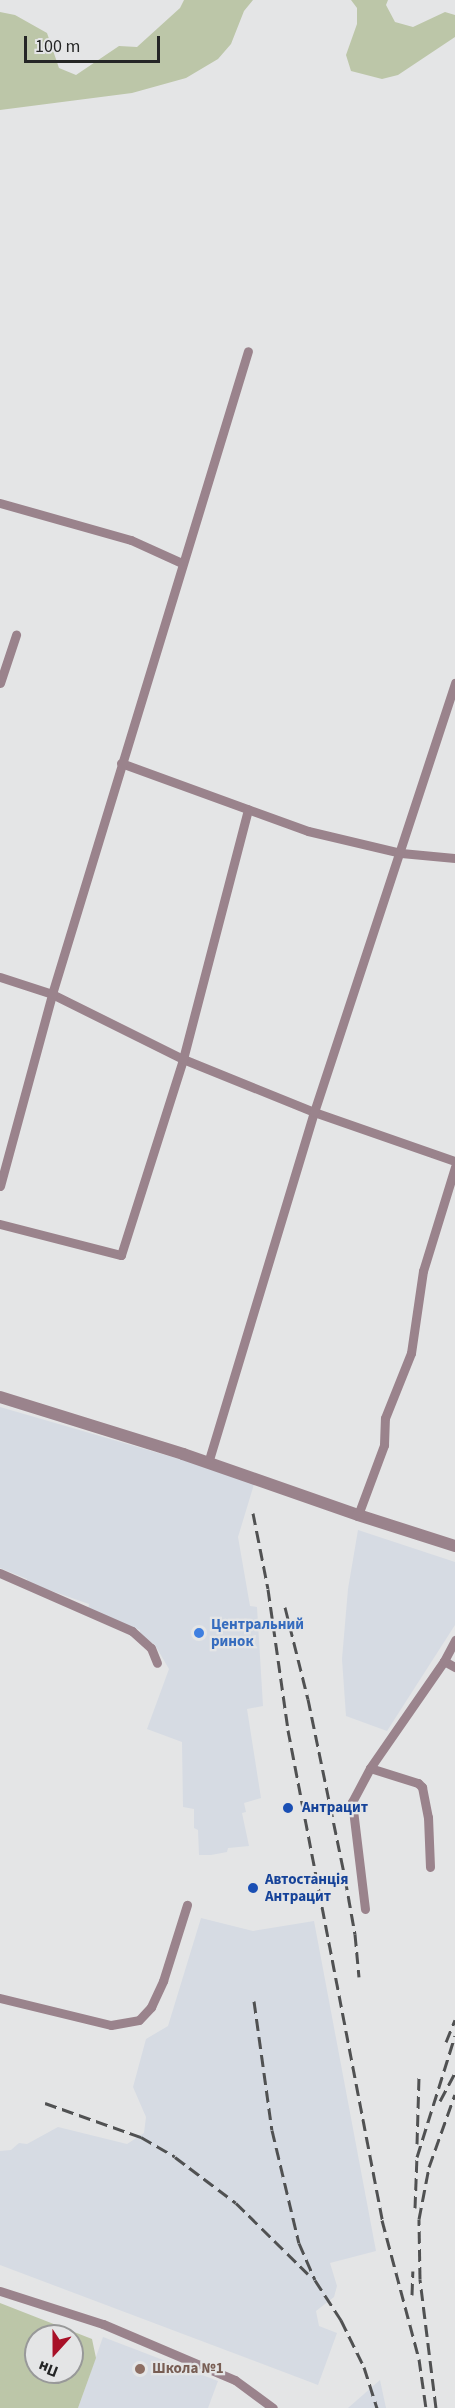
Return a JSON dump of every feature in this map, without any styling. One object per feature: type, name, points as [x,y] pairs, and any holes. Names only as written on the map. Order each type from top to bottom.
[{"type":"street","points":[[0,1186],[52,994],[248,351]]},
{"type":"street","points":[[0,503],[131,540],[182,563]]},
{"type":"street","points":[[0,683],[4,658],[16,635]]},
{"type":"street","points":[[208,1463],[314,1112],[455,683]]},
{"type":"street","points":[[122,764],[308,831],[401,853],[455,858]]},
{"type":"street","points":[[0,1224],[120,1254],[183,1059],[248,809]]},
{"type":"street","points":[[0,977],[52,994],[183,1059],[314,1112],[455,1161]]},
{"type":"street","points":[[358,1515],[384,1445],[384,1418],[411,1353],[423,1271],[455,1167]]},
{"type":"street","points":[[0,1397],[208,1463],[455,1546]]},
{"type":"street","points":[[0,1573],[132,1631],[151,1648],[157,1663]]},
{"type":"street","points":[[365,1910],[352,1802],[370,1768],[444,1661],[455,1640]]},
{"type":"street","points":[[444,1661],[455,1667]]},
{"type":"street","points":[[370,1768],[418,1783],[422,1787],[427,1807],[430,1867]]},
{"type":"street","points":[[0,1998],[111,2025],[139,2020],[152,2007],[187,1905]]},
{"type":"street","points":[[0,2291],[103,2324],[236,2380],[273,2408]]},
{"type":"shaded area","name":"Центральний ринок","points":[[0,1407],[255,1481],[238,1537],[250,1606],[257,1607],[263,1706],[247,1709],[261,1798],[244,1803],[246,1812],[242,1813],[249,1846],[228,1848],[227,1852],[211,1855],[199,1855],[198,1830],[194,1828],[194,1809],[183,1807],[182,1742],[147,1729],[169,1669],[155,1645],[140,1635],[140,1630],[88,1611],[89,1604],[26,1582],[27,1579],[0,1568]]},
{"type":"shaded area","points":[[358,1530],[455,1562],[455,1625],[387,1731],[346,1716],[342,1659],[348,1589]]},
{"type":"shaded area","points":[[201,1918],[253,1931],[314,1921],[376,2251],[330,2263],[337,2286],[334,2297],[316,2311],[319,2326],[337,2333],[318,2385],[0,2265],[0,2151],[11,2150],[19,2143],[27,2144],[58,2127],[127,2144],[144,2133],[146,2117],[133,2087],[146,2039],[168,2026]]},
{"type":"shaded area","name":"Школа №1","points":[[103,2337],[218,2381],[208,2408],[78,2408]]},
{"type":"shaded area","points":[[380,2380],[386,2408],[348,2408]]},
{"type":"green space","points":[[184,0],[253,0],[244,11],[231,44],[218,59],[186,78],[132,93],[0,110],[0,12],[15,15],[47,33],[59,68],[76,75],[119,46],[137,47],[180,8]]},
{"type":"green space","points":[[351,0],[388,0],[386,5],[395,22],[413,27],[445,12],[455,15],[455,37],[398,75],[382,79],[351,71],[346,55],[357,24],[357,8]]},
{"type":"green space","points":[[0,2303],[54,2324],[24,2324],[24,2384],[84,2384],[84,2336],[92,2339],[96,2358],[78,2408],[0,2408]]},
{"type":"railway","points":[[253,1513],[268,1589],[288,1730],[382,2220],[419,2359],[426,2408]]},
{"type":"railway","points":[[285,1607],[308,1699],[345,1878],[355,1934],[359,1977]]},
{"type":"railway","points":[[254,2001],[272,2130],[299,2243],[315,2280],[341,2320],[364,2367],[377,2408]]},
{"type":"railway","points":[[446,2042],[455,2020]]},
{"type":"railway","points":[[415,2208],[417,2157],[455,2036]]},
{"type":"railway","points":[[440,2101],[455,2073]]},
{"type":"railway","points":[[417,2144],[419,2075]]},
{"type":"railway","points":[[436,2408],[420,2279],[419,2219],[429,2167],[455,2094]]},
{"type":"railway","points":[[45,2103],[141,2137],[175,2157],[236,2203],[308,2274]]},
{"type":"railway","points":[[412,2295],[413,2271]]},
{"type":"place","name":"Центральний ринок","points":[[199,1633]]},
{"type":"place","name":"Антрацит","points":[[288,1808]]},
{"type":"place","name":"Автостанція Антрацит","points":[[253,1888]]},
{"type":"place","name":"Школа №1","points":[[140,2369]]}]
